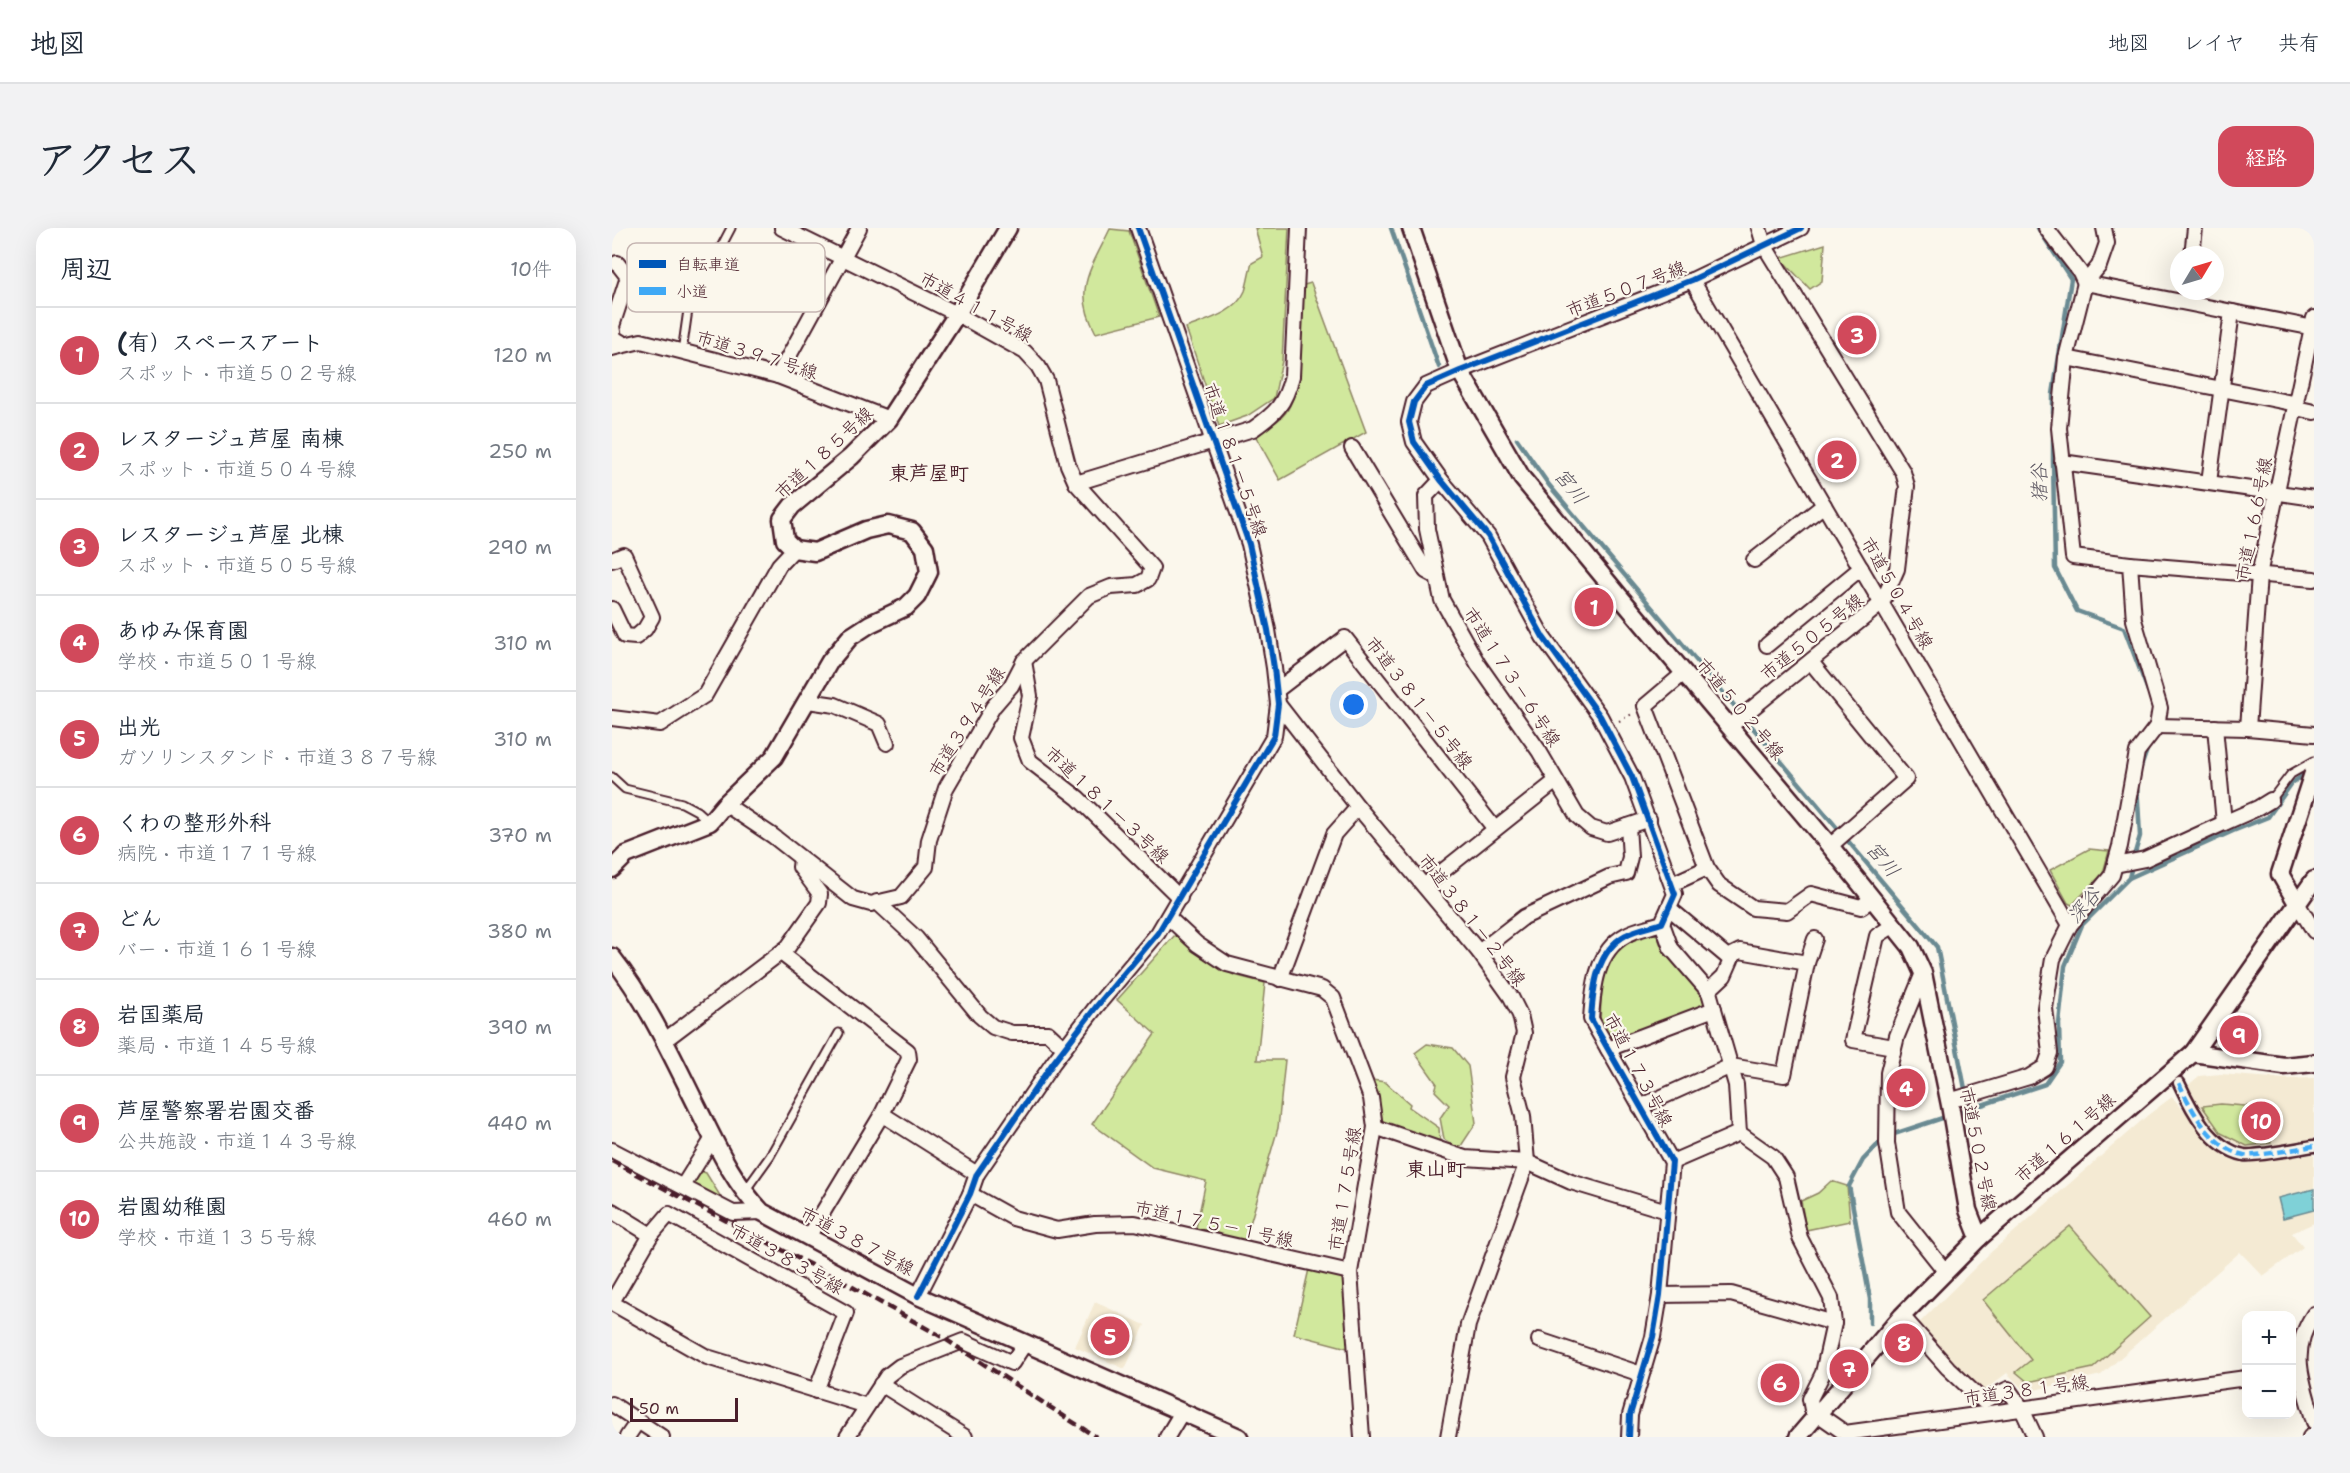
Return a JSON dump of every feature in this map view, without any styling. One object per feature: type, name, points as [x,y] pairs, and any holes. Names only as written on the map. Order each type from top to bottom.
[{"type":"street","name":"市道４１１号線","points":[[782,228],[812,243]]},
{"type":"street","points":[[825,289],[859,228]]},
{"type":"street","name":"市道１８５号線","points":[[794,549],[785,540],[782,519],[792,506],[851,457],[889,419],[957,314],[1008,228]]},
{"type":"street","name":"市道１８１－５号線","points":[[918,1296],[970,1194],[977,1174],[1064,1048],[1158,933],[1275,736],[1277,697],[1268,630],[1249,544],[1138,228]]},
{"type":"street","points":[[1076,483],[1253,429],[1273,415],[1287,396],[1292,376],[1299,228]]},
{"type":"street","name":"市道５０２号線","points":[[1411,228],[1460,371],[1522,478],[1684,673],[1738,719],[1839,839],[1872,898],[1911,947],[1923,973],[1952,1101],[1953,1124],[1968,1210],[1979,1238]]},
{"type":"street","name":"市道５０５号線","points":[[1738,719],[1882,603],[1897,569],[1907,486],[1903,471],[1764,245],[1759,228]]},
{"type":"street","name":"市道５０７号線","points":[[1607,728],[1543,637],[1488,536],[1441,480],[1414,442],[1409,422],[1414,402],[1426,386],[1692,280],[1802,228]]},
{"type":"street","points":[[2046,228],[2080,272],[2085,283]]},
{"type":"street","points":[[2104,228],[2107,243],[2105,251],[2099,266],[2085,283],[2066,358],[2059,428],[2073,557],[2314,579]]},
{"type":"street","points":[[2193,246],[2195,228]]},
{"type":"street","name":"市道４１１号線","points":[[825,250],[957,314],[1025,352],[1038,366],[1046,380],[1068,465],[1076,483]]},
{"type":"street","points":[[616,263],[627,276]]},
{"type":"street","points":[[618,346],[612,326],[627,280]]},
{"type":"street","name":"市道５０４号線","points":[[1692,280],[2070,926]]},
{"type":"street","points":[[2085,283],[2170,295]]},
{"type":"street","points":[[2197,300],[2232,312],[2314,325]]},
{"type":"street","points":[[778,376],[813,312]]},
{"type":"street","points":[[2209,482],[2232,312]]},
{"type":"street","name":"市道１６６号線","points":[[2248,729],[2259,574],[2314,325]]},
{"type":"street","name":"市道３９７号線","points":[[618,346],[641,341],[778,376],[889,419]]},
{"type":"street","points":[[2066,358],[2223,389],[2314,412]]},
{"type":"street","points":[[1352,447],[1426,572],[1437,577]]},
{"type":"street","points":[[2062,462],[2314,498]]},
{"type":"street","name":"市道１７３－６号線","points":[[1441,480],[1426,496],[1427,529],[1442,600],[1478,664],[1539,751],[1577,816],[1591,828],[1607,833],[1649,819]]},
{"type":"street","name":"市道３９４号線","points":[[877,902],[901,897],[926,867],[929,840],[946,788],[993,707],[1011,686],[1024,661],[1089,596],[1111,587],[1137,585],[1148,579],[1152,568],[1076,483]]},
{"type":"street","points":[[1754,560],[1824,505]]},
{"type":"street","points":[[612,718],[660,724],[705,695],[779,565],[794,549],[815,552],[866,530],[888,525],[912,531],[926,548],[929,572],[917,596],[906,607],[850,637],[830,661],[774,757],[725,804],[710,822],[626,855],[612,869]]},
{"type":"street","points":[[612,561],[624,555],[652,617],[645,629],[636,637],[625,636],[612,609]]},
{"type":"street","points":[[1952,1101],[2029,1077],[2044,1067],[2050,1053],[2045,1008],[2052,959],[2070,926],[2112,875],[2120,846],[2137,752],[2157,726],[2160,708],[2134,620],[2130,564]]},
{"type":"street","points":[[1767,645],[1861,567]]},
{"type":"street","name":"市道３８１－５号線","points":[[1277,697],[1345,638],[1495,829]]},
{"type":"street","name":"市道１８１－３号線","points":[[1024,661],[1029,696],[1021,738],[1030,761],[1078,798],[1180,898]]},
{"type":"street","points":[[1811,662],[1906,779],[1839,839]]},
{"type":"street","points":[[1684,673],[1645,706],[1707,868],[1719,885],[1753,908],[1787,910],[1811,894],[1861,907],[1872,898]]},
{"type":"street","name":"市道３８１－２号線","points":[[1277,697],[1358,807],[1479,952],[1521,1015],[1524,1033],[1513,1077],[1523,1116],[1527,1162],[1468,1325],[1448,1437]]},
{"type":"street","points":[[808,701],[835,705],[879,724],[887,743]]},
{"type":"street","points":[[2157,726],[2214,727],[2314,734]]},
{"type":"street","points":[[2214,727],[2224,824]]},
{"type":"street","points":[[1607,728],[1632,777],[1675,894],[1662,923],[1671,948],[1708,991],[1714,1009],[1736,1085],[1739,1133]]},
{"type":"street","points":[[2314,770],[2280,874],[2314,931]]},
{"type":"street","points":[[1424,886],[1556,781]]},
{"type":"street","points":[[2115,865],[2145,859],[2224,824],[2271,800]]},
{"type":"street","points":[[725,804],[853,899],[872,904],[877,902],[916,938],[968,1005],[993,1027],[1012,1033],[1048,1034],[1064,1048]]},
{"type":"street","points":[[1280,979],[1334,834],[1358,807]]},
{"type":"street","points":[[1479,952],[1524,917],[1609,877],[1626,873],[1630,857],[1628,826]]},
{"type":"street","points":[[665,1040],[788,947],[819,903],[820,894],[800,867],[801,859]]},
{"type":"street","points":[[1672,884],[1707,868]]},
{"type":"street","name":"市道１６１号線","points":[[1798,1437],[1902,1316],[1979,1238],[2193,1053],[2314,880]]},
{"type":"street","points":[[1669,908],[1731,960],[1724,976],[1708,991]]},
{"type":"street","name":"市道１７５号線","points":[[1168,917],[1197,944],[1227,964],[1322,989],[1333,998],[1371,1098],[1375,1127],[1350,1272],[1362,1437]]},
{"type":"street","name":"市道１７３号線","points":[[1662,923],[1626,934],[1608,950],[1599,968],[1592,997],[1591,1019],[1672,1162]]},
{"type":"street","points":[[1894,925],[1877,936],[1853,1040],[1894,1047]]},
{"type":"street","points":[[1640,1107],[1731,1066],[1784,1075],[1815,939]]},
{"type":"street","points":[[1728,957],[1740,951],[1808,963]]},
{"type":"street","points":[[781,952],[908,1051],[909,1059],[882,1114],[808,1237]]},
{"type":"street","name":"市道３８７号線","points":[[612,957],[639,994],[665,1040],[728,1168],[744,1193],[762,1212],[918,1296],[1239,1437]]},
{"type":"street","points":[[1923,973],[1894,1047],[1888,1073],[1887,1143],[1898,1212],[1946,1271]]},
{"type":"street","points":[[1608,1049],[1714,1009]]},
{"type":"street","points":[[2193,1053],[2284,1066],[2314,1063]]},
{"type":"street","points":[[2179,1083],[2192,1111],[2219,1144],[2244,1155],[2314,1146]]},
{"type":"street","points":[[882,1114],[977,1174]]},
{"type":"street","points":[[1375,1127],[1465,1158],[1527,1162],[1571,1182],[1668,1211]]},
{"type":"street","points":[[1629,1437],[1630,1415],[1653,1337],[1660,1295],[1672,1162],[1739,1133]]},
{"type":"street","points":[[1739,1133],[1773,1157],[1786,1177],[1800,1238],[1831,1298],[1834,1323],[1823,1373],[1810,1399],[1812,1410],[1816,1414]]},
{"type":"street","points":[[683,1186],[713,1138]]},
{"type":"street","points":[[612,1150],[733,1213],[762,1212]]},
{"type":"street","name":"市道１７５－１号線","points":[[970,1194],[1013,1218],[1056,1230],[1095,1224],[1135,1222],[1350,1272]]},
{"type":"street","points":[[612,1211],[651,1235],[612,1303],[707,1357],[867,1406]]},
{"type":"street","name":"市道３８３号線","points":[[651,1235],[669,1214],[846,1313],[816,1391]]},
{"type":"street","points":[[1660,1295],[1731,1294],[1834,1323]]},
{"type":"street","points":[[2314,1314],[2304,1330],[2300,1346],[2302,1370],[2314,1422]]},
{"type":"street","points":[[1902,1316],[1948,1368],[1983,1401],[2008,1389],[2022,1408],[2035,1437]]},
{"type":"street","points":[[1539,1340],[1641,1374]]},
{"type":"street","points":[[847,1437],[881,1384],[900,1366],[963,1341],[1012,1363],[1025,1343]]},
{"type":"street","name":"市道３８１号線","points":[[1816,1414],[1843,1435],[2242,1379]]},
{"type":"street","points":[[881,1384],[965,1437]]},
{"type":"street","points":[[612,1404],[662,1437]]},
{"type":"street","points":[[1167,1437],[1182,1412]]},
{"type":"street","points":[[627,1437],[638,1421]]},
{"type":"lane","points":[[724,243],[732,228]]},
{"type":"lane","points":[[682,352],[688,312]]},
{"type":"lane","points":[[2271,800],[2291,774],[2314,761]]},
{"type":"lane","points":[[612,777],[625,789],[682,803],[698,811],[710,822]]},
{"type":"lane","points":[[744,1193],[770,1156],[838,1033]]},
{"type":"path","points":[[1607,728],[1645,706]]},
{"type":"shaded area","points":[[2221,1074],[2285,1079],[2314,1078],[2314,1140],[2247,1149],[2219,1135],[2185,1088],[2199,1076]]},
{"type":"shaded area","points":[[2172,1097],[2216,1146],[2245,1163],[2314,1154],[2314,1223],[2292,1233],[2303,1247],[2263,1276],[2240,1252],[2101,1375],[2026,1392],[2007,1373],[1982,1392],[1918,1324],[1990,1253],[2148,1115]]},
{"type":"shaded area","points":[[1095,1302],[1145,1325],[1125,1369],[1075,1347]]},
{"type":"green space","points":[[1255,228],[1289,228],[1282,361],[1274,398],[1247,416],[1219,426],[1186,328],[1220,315],[1241,299],[1252,263],[1263,257]]},
{"type":"green space","points":[[1110,229],[1129,231],[1159,317],[1096,333],[1085,304],[1085,292],[1091,268]]},
{"type":"green space","points":[[1825,244],[1822,281],[1810,289],[1780,258]]},
{"type":"green space","points":[[1311,283],[1366,432],[1280,480],[1255,435],[1281,417],[1293,399],[1299,368],[1304,285]]},
{"type":"green space","points":[[2089,849],[2109,851],[2103,873],[2072,905],[2068,903],[2050,870]]},
{"type":"green space","points":[[1650,932],[1657,935],[1664,953],[1700,989],[1706,1005],[1615,1040],[1600,1024],[1607,967],[1621,947]]},
{"type":"green space","points":[[1175,935],[1211,963],[1234,975],[1265,983],[1257,1060],[1285,1060],[1278,1128],[1245,1241],[1196,1228],[1206,1181],[1153,1168],[1092,1124],[1155,1034],[1117,1000]]},
{"type":"green space","points":[[1427,1044],[1453,1048],[1468,1066],[1476,1123],[1459,1149],[1444,1139],[1440,1118],[1449,1105],[1435,1091],[1437,1084],[1415,1053]]},
{"type":"green space","points":[[1372,1080],[1385,1082],[1410,1104],[1409,1107],[1439,1128],[1440,1143],[1382,1123]]},
{"type":"green space","points":[[2221,1104],[2268,1108],[2271,1143],[2247,1146],[2221,1133],[2202,1106]]},
{"type":"green space","points":[[700,1171],[706,1173],[731,1209],[692,1187]]},
{"type":"green space","points":[[1831,1181],[1847,1186],[1850,1221],[1806,1230],[1801,1201],[1818,1193]]},
{"type":"green space","points":[[2070,1226],[2150,1317],[2093,1368],[2028,1382],[2016,1372],[2031,1360],[1983,1300]]},
{"type":"green space","points":[[1309,1269],[1345,1278],[1351,1349],[1294,1334]]},
{"type":"water","points":[[2314,1189],[2314,1210],[2283,1218],[2278,1198]]},
{"type":"waterway","name":"宮川","points":[[1391,228],[1439,367]]},
{"type":"waterway","name":"猪谷","points":[[2038,228],[2071,279],[2053,394],[2055,568],[2077,611],[2124,628],[2148,691]]},
{"type":"waterway","name":"宮川","points":[[1517,439],[1549,485],[1937,947],[1969,1109]]},
{"type":"waterway","name":"猪谷","points":[[2141,767],[2148,747]]},
{"type":"waterway","name":"深谷","points":[[1870,1323],[1870,1299],[1849,1186],[1863,1160],[1885,1137],[2045,1084],[2060,1062],[2059,1024],[2065,966],[2082,925],[2129,878],[2268,817],[2292,783],[2308,772]]},
{"type":"waterway","name":"猪谷","points":[[2134,856],[2140,836],[2137,784]]},
{"type":"waterway","name":"猪谷","points":[[2129,878],[2132,866]]},
{"type":"railway","points":[[612,1161],[849,1285],[942,1337],[1096,1437]]},
{"type":"marked path","points":[[2179,1083],[2204,1127],[2212,1137],[2232,1151],[2244,1155],[2267,1154],[2314,1146]]},
{"type":"cycle path","points":[[918,1296],[970,1194],[977,1174],[1053,1063],[1158,933],[1274,736],[1278,704],[1274,668],[1249,544],[1138,228]]},
{"type":"cycle path","points":[[1629,1437],[1630,1415],[1653,1337],[1660,1295],[1672,1162],[1591,1019],[1592,1007],[1598,972],[1608,951],[1616,942],[1630,933],[1662,923],[1675,894],[1632,777],[1600,716],[1543,637],[1488,536],[1441,480],[1414,442],[1409,422],[1414,402],[1426,386],[1692,280],[1801,228]]},
{"type":"place","name":"レスタージュ芦屋 北棟","points":[[1857,335]]},
{"type":"place","name":"レスタージュ芦屋 南棟","points":[[1837,460]]},
{"type":"place","name":"(有）スペースアート","points":[[1594,607]]},
{"type":"place","name":"芦屋警察署岩園交番","points":[[2239,1035]]},
{"type":"place","name":"あゆみ保育園","points":[[1906,1088]]},
{"type":"place","name":"岩園幼稚園","points":[[2261,1121]]},
{"type":"place","name":"出光","points":[[1110,1336]]},
{"type":"place","name":"岩国薬局","points":[[1904,1343]]},
{"type":"place","name":"どん","points":[[1849,1369]]},
{"type":"place","name":"くわの整形外科","points":[[1780,1383]]},
{"type":"district","name":"東芦屋町","points":[[929,473]]},
{"type":"district","name":"東山町","points":[[1436,1169]]}]
